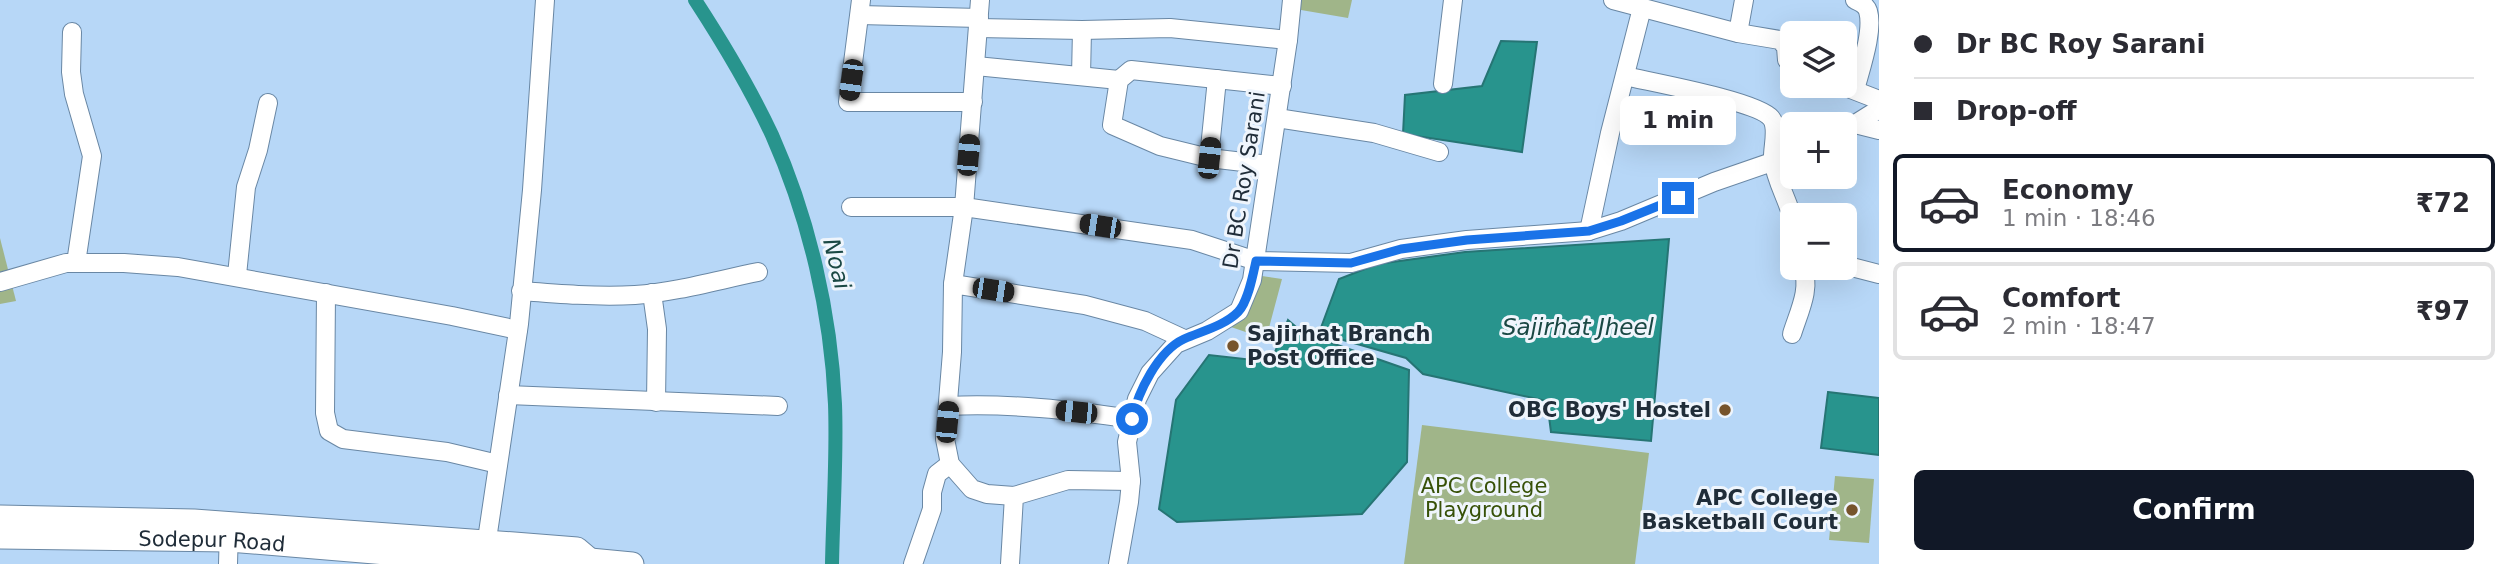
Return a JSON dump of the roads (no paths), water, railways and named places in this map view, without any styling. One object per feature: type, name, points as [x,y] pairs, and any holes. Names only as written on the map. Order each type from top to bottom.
[{"type":"main road","points":[[0,517],[229,532],[484,556]]},
{"type":"main road","name":"Sodepur Road","points":[[0,537],[229,532],[326,556],[484,556],[573,564],[590,560],[632,564]]},
{"type":"street","points":[[484,556],[518,330],[532,190],[545,0]]},
{"type":"street","name":"Dr BC Roy Sarani","points":[[1118,564],[1130,481],[1127,442],[1137,399],[1150,373],[1176,344],[1207,331],[1238,311],[1252,280],[1282,86],[1292,0]]},
{"type":"street","points":[[1443,83],[1453,0]]},
{"type":"street","points":[[1613,0],[1738,33],[1780,40]]},
{"type":"street","points":[[1738,33],[1744,0]]},
{"type":"street","points":[[1855,0],[1868,10],[1869,29],[1857,64]]},
{"type":"street","points":[[973,102],[848,102],[860,8],[979,15],[1082,30],[1170,27],[1288,40]]},
{"type":"street","points":[[1589,231],[1642,8]]},
{"type":"street","points":[[979,15],[964,207],[953,284],[953,352],[945,439],[950,464],[972,489],[987,494],[1014,495],[1068,480],[1130,481]]},
{"type":"street","points":[[1081,76],[1082,30]]},
{"type":"street","points":[[72,32],[71,72],[74,94],[92,156],[76,263]]},
{"type":"street","points":[[976,66],[1119,80]]},
{"type":"street","points":[[1269,165],[1209,158],[1160,146],[1112,125],[1119,80],[1131,70],[1282,86]]},
{"type":"street","points":[[1625,76],[1734,102],[1764,112],[1772,118],[1773,161],[1787,203]]},
{"type":"street","points":[[1209,158],[1217,79]]},
{"type":"street","points":[[1857,91],[1879,100]]},
{"type":"street","points":[[237,275],[246,187],[258,150],[268,103]]},
{"type":"street","points":[[1857,123],[1879,109]]},
{"type":"street","points":[[1277,118],[1374,133],[1439,152]]},
{"type":"street","points":[[1857,128],[1879,130]]},
{"type":"street","points":[[851,207],[964,207],[1192,240],[1256,261],[1351,263],[1401,249],[1467,240],[1589,231],[1780,159]]},
{"type":"street","points":[[0,282],[66,263],[178,267],[237,275],[518,330]]},
{"type":"street","points":[[1857,268],[1879,274]]},
{"type":"street","points":[[521,291],[606,296],[652,293],[758,272]]},
{"type":"street","points":[[1792,334],[1804,296],[1806,280]]},
{"type":"street","points":[[953,284],[1085,304],[1145,321],[1184,339]]},
{"type":"street","points":[[326,293],[325,413],[329,431],[343,439],[447,453],[498,464]]},
{"type":"street","points":[[652,293],[657,329],[656,402]]},
{"type":"street","points":[[508,395],[778,406]]},
{"type":"street","points":[[948,406],[983,404],[1132,419]]},
{"type":"street","points":[[913,564],[932,509],[932,492],[937,474],[950,464]]},
{"type":"street","points":[[1010,564],[1014,495]]},
{"type":"street","points":[[228,564],[229,532]]},
{"type":"water","points":[[1501,41],[1537,42],[1522,152],[1403,134],[1405,95],[1482,86]]},
{"type":"water","name":"Sajirhat Jheel","points":[[1669,239],[1651,441],[1551,432],[1547,401],[1423,374],[1406,358],[1319,333],[1339,279],[1378,264],[1465,252]]},
{"type":"water","points":[[1288,320],[1303,333],[1409,370],[1407,462],[1362,514],[1177,522],[1159,509],[1176,400],[1209,355],[1271,362]]},
{"type":"water","points":[[1828,392],[1879,398],[1879,455],[1821,448]]},
{"type":"waterway","name":"Noai","points":[[695,0],[736,66],[772,135],[797,199],[816,266],[829,335],[835,404],[832,564]]},
{"type":"place","name":"Sajirhat Branch Post Office","points":[[1233,346]]},
{"type":"place","name":"OBC Boys' Hostel","points":[[1725,410]]},
{"type":"place","name":"APC College Basketball Court","points":[[1852,510]]},
{"type":"park label","name":"APC College Playground","points":[[1484,498]]}]
